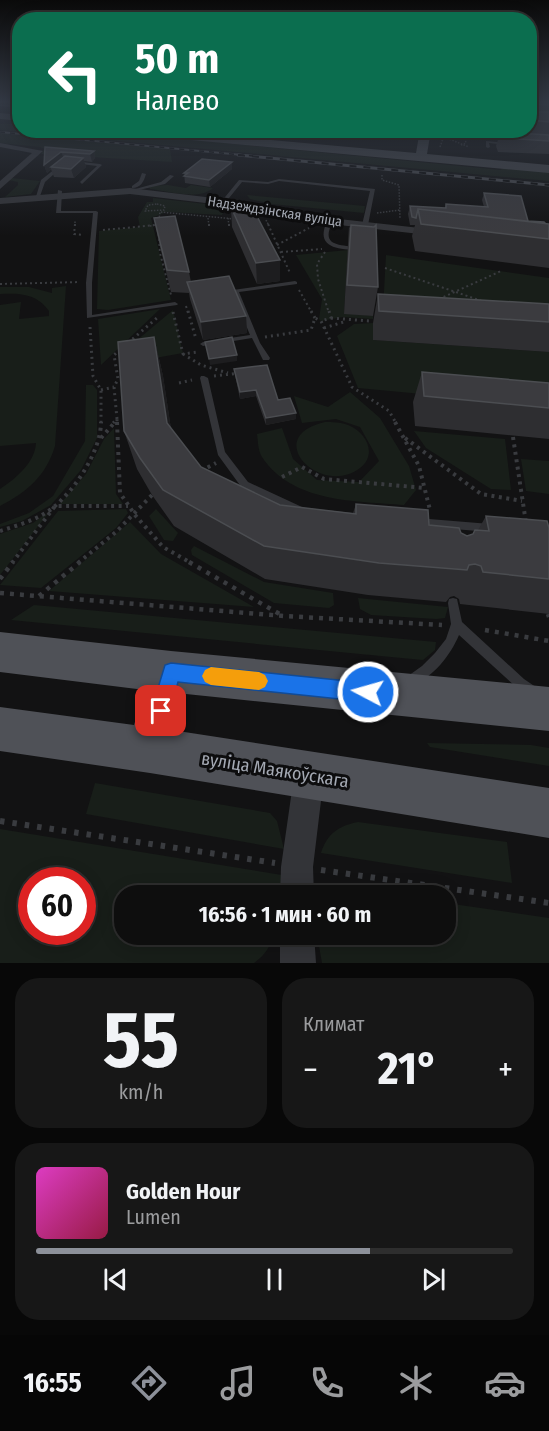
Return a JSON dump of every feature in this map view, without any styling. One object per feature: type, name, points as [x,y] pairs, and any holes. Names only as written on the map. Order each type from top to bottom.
[{"type":"main road","points":[[318,146],[549,163]]},
{"type":"main road","points":[[336,146],[549,169]]},
{"type":"main road","points":[[421,154],[423,146]]},
{"type":"main road","points":[[0,652],[390,695],[549,709]]},
{"type":"main road","points":[[150,750],[171,672]]},
{"type":"main road","name":"вуліца Маякоўскага","points":[[0,729],[150,750],[549,813]]},
{"type":"street","points":[[0,186],[39,151],[8,146]]},
{"type":"street","name":"Надзеждзінская вуліца","points":[[0,201],[37,199],[60,194],[130,191],[223,202],[365,225],[446,234]]},
{"type":"street","points":[[297,885],[297,867],[309,776]]},
{"type":"street","points":[[297,945],[298,963]]},
{"type":"lane","points":[[37,199],[44,181],[66,162],[100,165],[82,183]]},
{"type":"lane","points":[[130,191],[141,182],[144,174]]},
{"type":"lane","points":[[130,191],[163,183],[172,176]]},
{"type":"lane","points":[[223,202],[241,180],[268,183],[279,180],[373,190],[365,225]]},
{"type":"lane","points":[[60,194],[58,212],[75,210],[96,212],[89,283],[89,317],[175,304]]},
{"type":"lane","points":[[330,220],[323,232],[323,237],[331,244],[368,251]]},
{"type":"lane","points":[[266,358],[235,291],[295,283]]},
{"type":"lane","points":[[203,344],[254,336]]},
{"type":"lane","points":[[204,378],[221,453],[225,459],[245,485],[304,513]]},
{"type":"lane","points":[[407,521],[430,523],[445,528],[528,532]]},
{"type":"lane","points":[[453,603],[457,625],[520,683],[549,703]]},
{"type":"lane","points":[[390,695],[430,668],[444,650],[457,625]]},
{"type":"path","points":[[382,175],[382,180],[399,185],[400,207]]},
{"type":"path","points":[[75,210],[74,234],[82,234],[81,243]]},
{"type":"path","points":[[171,296],[156,237],[156,225],[160,212],[234,219]]},
{"type":"path","points":[[208,218],[209,230]]},
{"type":"path","points":[[228,218],[229,228]]},
{"type":"path","points":[[257,219],[266,219],[295,283],[315,318]]},
{"type":"path","points":[[96,230],[156,225]]},
{"type":"path","points":[[277,245],[313,226]]},
{"type":"path","points":[[156,237],[163,236]]},
{"type":"path","points":[[281,252],[326,248],[317,264],[318,279],[331,318]]},
{"type":"path","points":[[385,268],[486,302]]},
{"type":"path","points":[[435,300],[501,271]]},
{"type":"path","points":[[76,282],[78,272]]},
{"type":"path","points":[[0,284],[89,283]]},
{"type":"path","points":[[185,305],[175,304],[114,355],[118,379],[114,387],[120,493],[128,506],[164,547],[284,616]]},
{"type":"path","points":[[89,317],[93,376],[101,390],[101,438]]},
{"type":"path","points":[[369,321],[331,318],[321,321],[352,387],[388,411],[402,435],[418,466],[429,499],[430,523]]},
{"type":"path","points":[[190,321],[197,320]]},
{"type":"path","points":[[324,328],[350,320]]},
{"type":"path","points":[[183,354],[201,365],[232,374],[241,373]]},
{"type":"path","points":[[101,390],[114,387]]},
{"type":"path","points":[[0,579],[84,471],[101,438],[117,419]]},
{"type":"path","points":[[402,435],[424,454],[481,494],[522,501]]},
{"type":"path","points":[[513,438],[528,532]]},
{"type":"path","points":[[197,473],[225,459]]},
{"type":"path","points":[[282,477],[302,466],[324,479],[425,488]]},
{"type":"path","points":[[39,596],[116,532],[152,495]]},
{"type":"path","points":[[0,531],[30,521],[55,506],[128,506]]},
{"type":"path","points":[[0,593],[284,616],[457,625],[549,641]]},
{"type":"shaded area","points":[[29,146],[137,146],[170,149],[172,162],[41,154],[45,149]]},
{"type":"shaded area","points":[[172,146],[254,146],[501,170],[502,168],[549,171],[549,181]]},
{"type":"shaded area","points":[[12,178],[40,181],[31,194],[5,197],[18,185],[18,182],[8,180]]},
{"type":"shaded area","points":[[150,186],[213,188],[207,192],[192,195],[150,189]]},
{"type":"shaded area","points":[[247,195],[365,206],[364,213],[271,204],[250,199]]},
{"type":"shaded area","points":[[153,198],[250,209],[226,208],[222,215],[167,212],[151,218],[171,300],[108,310],[97,309],[99,231],[140,227],[138,217],[147,202],[153,202]]},
{"type":"shaded area","points":[[348,250],[344,313],[373,316],[373,319],[343,317],[321,321],[319,319],[322,299],[296,255]]},
{"type":"shaded area","points":[[386,255],[549,278],[549,327],[383,309]]},
{"type":"shaded area","points":[[66,286],[55,446],[46,466],[34,482],[19,495],[0,506],[0,489],[28,464],[36,443],[0,446],[0,305],[21,302],[19,319],[49,316],[49,311],[34,298],[0,294],[0,287],[29,287],[52,293],[52,288]]},
{"type":"shaded area","points":[[160,309],[101,365],[98,319]]},
{"type":"shaded area","points":[[173,310],[183,353],[122,364],[118,356]]},
{"type":"shaded area","points":[[373,323],[374,340],[549,352],[549,406],[358,388],[337,336],[354,324]]},
{"type":"shaded area","points":[[86,385],[93,385],[97,390],[97,438],[81,470],[51,505],[22,521],[0,527],[0,524],[29,513],[53,496],[85,441]]},
{"type":"shaded area","points":[[350,392],[380,418],[409,466],[416,490],[404,505],[346,500],[307,491],[290,483],[275,472],[261,455],[257,434],[282,428],[293,459],[317,480],[359,482],[379,461],[360,427],[336,419],[302,423],[294,396],[328,407]]},
{"type":"shaded area","points":[[325,422],[348,425],[364,438],[369,450],[360,468],[345,475],[329,476],[315,471],[304,462],[297,451],[298,440],[306,430]]},
{"type":"shaded area","points":[[114,428],[116,494],[123,504],[60,504],[86,474],[104,439]]},
{"type":"shaded area","points":[[414,431],[505,439],[511,490],[491,489],[426,448]]},
{"type":"shaded area","points":[[521,459],[549,461],[549,494],[526,491]]},
{"type":"shaded area","points":[[126,509],[128,513],[116,528],[41,588],[0,585],[58,511]]},
{"type":"shaded area","points":[[156,509],[178,533],[173,541],[164,540],[149,516]]},
{"type":"shaded area","points":[[45,514],[47,515],[0,575],[0,534],[33,523]]},
{"type":"shaded area","points":[[130,522],[161,554],[254,607],[49,591]]},
{"type":"shaded area","points":[[194,546],[264,582],[333,593],[334,605],[329,608],[274,603],[192,555],[191,550]]},
{"type":"shaded area","points":[[358,598],[448,607],[445,618],[436,619],[371,615],[360,609]]},
{"type":"shaded area","points":[[34,605],[436,642],[435,650],[423,660],[11,620]]},
{"type":"shaded area","points":[[427,743],[531,745],[549,748],[549,766],[430,747]]},
{"type":"shaded area","points":[[95,783],[270,813],[277,821],[284,849],[86,814]]},
{"type":"shaded area","points":[[358,822],[507,842],[512,883],[321,853],[326,841],[334,832]]},
{"type":"shaded area","points":[[0,829],[282,875],[281,885],[114,885],[114,945],[270,945],[254,963],[0,963]]},
{"type":"shaded area","points":[[456,904],[549,918],[549,963],[322,963],[319,945],[456,945]]},
{"type":"building","points":[[45,147],[94,151],[90,154],[61,152],[44,165]]},
{"type":"building","points":[[65,156],[83,158],[71,169],[51,167]]},
{"type":"building","points":[[202,159],[232,162],[209,180],[184,176],[188,173],[184,173]]},
{"type":"building","points":[[484,193],[521,196],[528,221],[545,223],[418,209],[416,218],[412,217],[410,206],[446,208],[446,204],[488,207]]},
{"type":"building","points":[[251,205],[280,260],[256,263],[231,207]]},
{"type":"building","points":[[418,209],[549,224],[549,239],[421,224]]},
{"type":"building","points":[[175,216],[189,272],[167,270],[154,218]]},
{"type":"building","points":[[351,225],[374,227],[376,225],[378,287],[347,285]]},
{"type":"building","points":[[229,276],[246,316],[201,322],[187,282]]},
{"type":"building","points":[[378,294],[549,304],[549,322],[379,311]]},
{"type":"building","points":[[154,337],[167,423],[201,467],[280,505],[356,514],[356,504],[428,510],[429,525],[459,528],[461,533],[467,536],[473,534],[475,530],[489,531],[486,516],[547,521],[549,579],[483,572],[481,566],[475,564],[469,565],[467,570],[379,563],[264,546],[163,490],[124,431],[118,342]]},
{"type":"building","points":[[232,337],[237,355],[209,359],[205,342]]},
{"type":"building","points":[[267,365],[278,400],[290,398],[296,413],[266,418],[256,390],[240,392],[234,369]]},
{"type":"building","points":[[422,372],[549,383],[549,408],[424,396]]},
{"type":"railway","points":[[147,146],[253,156]]},
{"type":"railway","points":[[238,155],[549,185]]},
{"type":"slow traffic","points":[[211,676],[259,681]]},
{"type":"route","points":[[161,711],[171,672],[368,692]]}]
